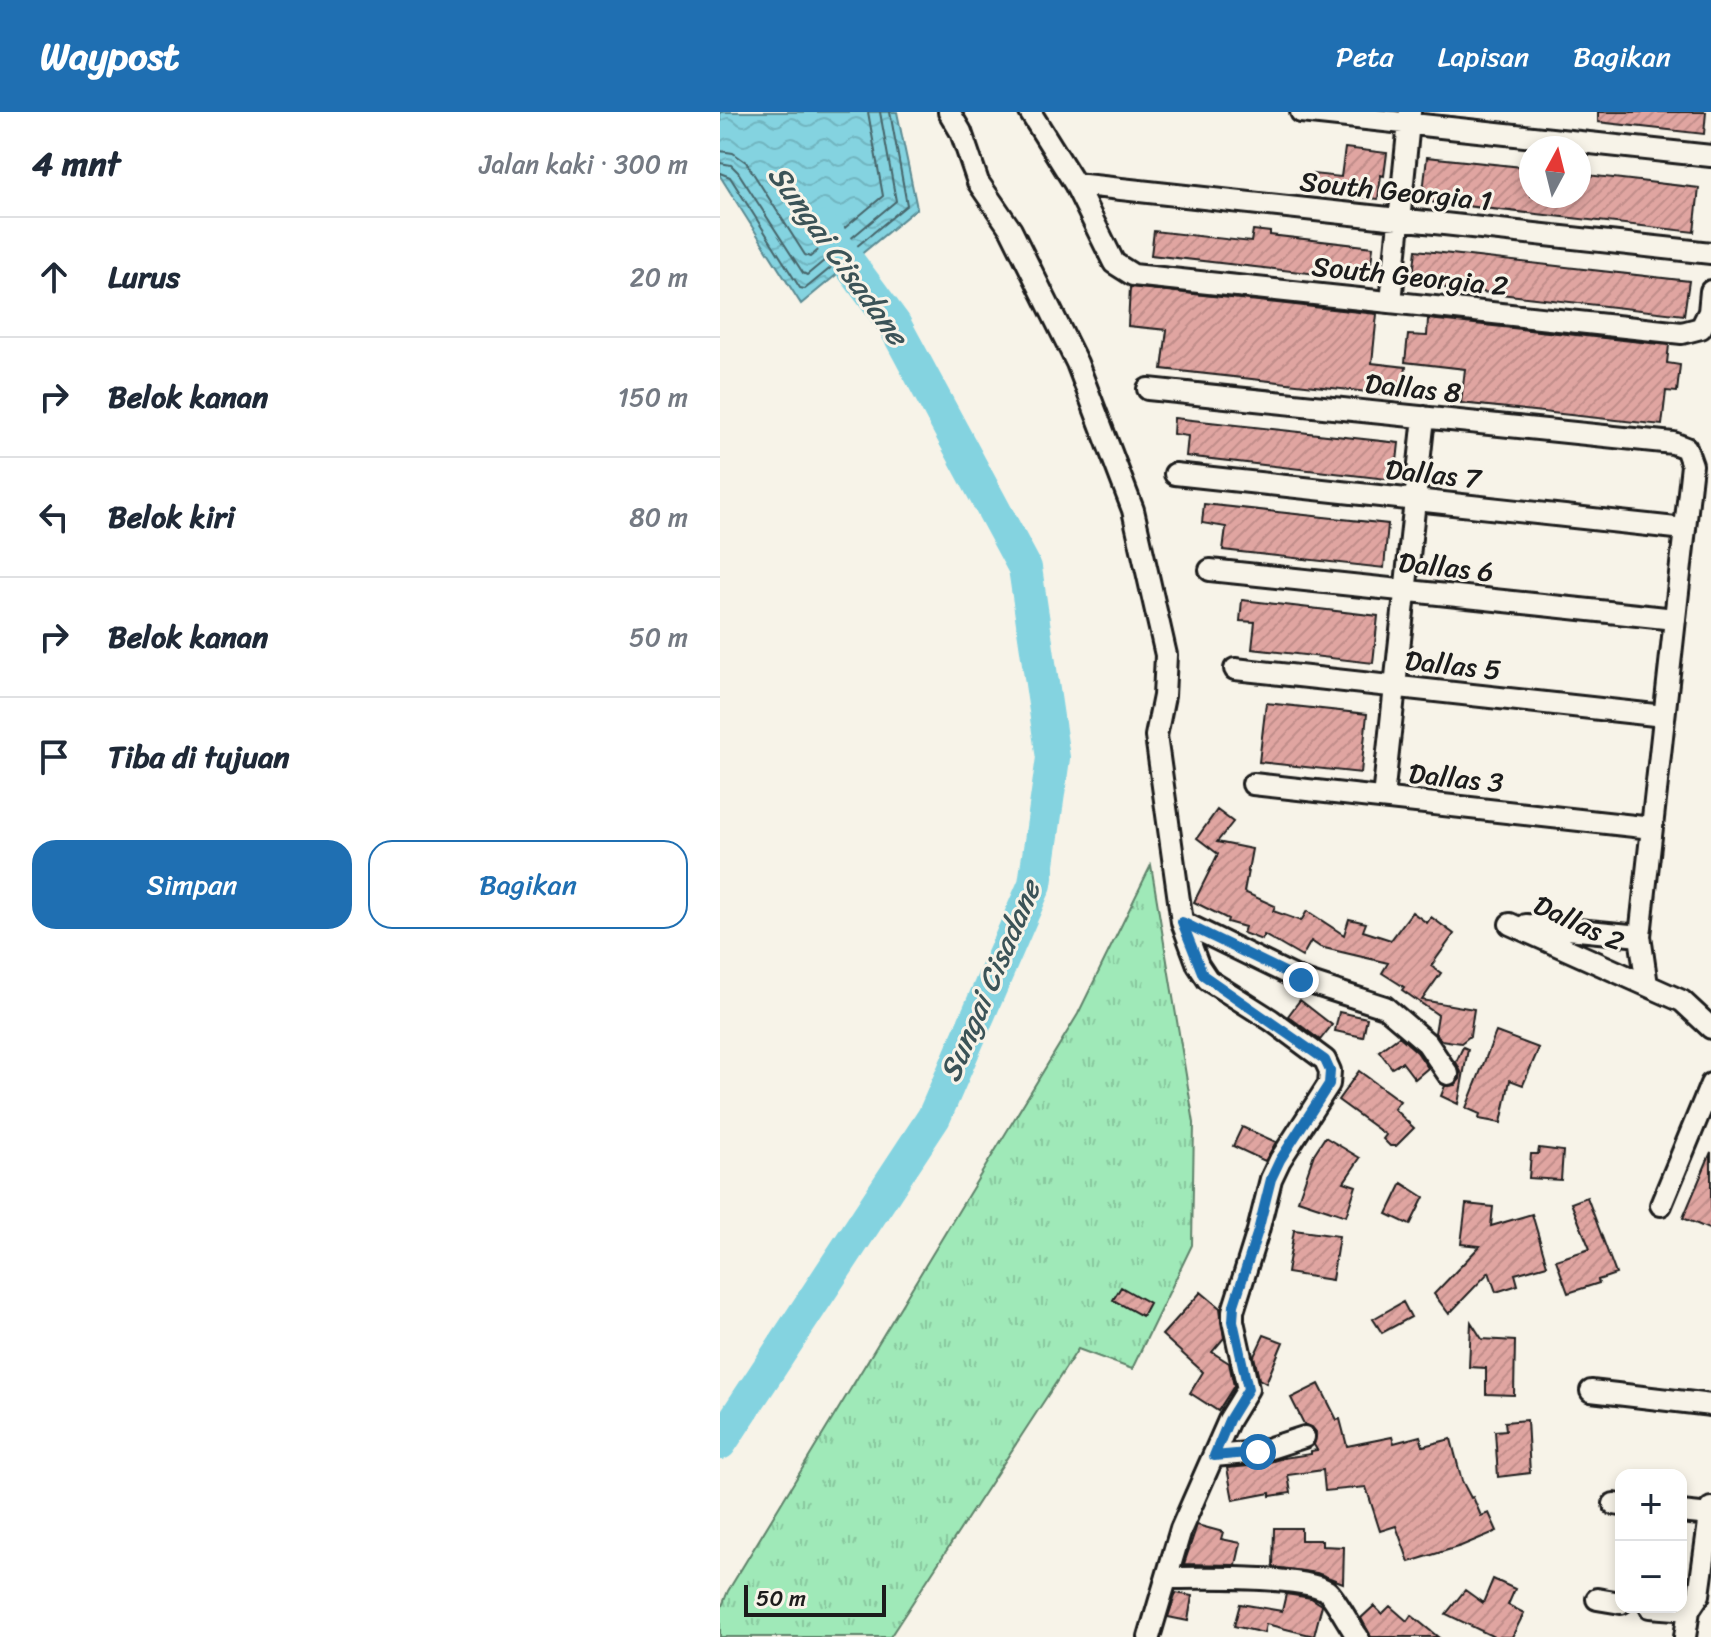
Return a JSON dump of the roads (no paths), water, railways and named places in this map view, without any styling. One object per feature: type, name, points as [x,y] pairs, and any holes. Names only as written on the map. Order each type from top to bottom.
[{"type":"street","points":[[949,112],[961,132],[978,182],[1011,230],[1077,363],[1133,510],[1166,655],[1164,696],[1156,736],[1182,922],[1203,975],[1325,1060],[1330,1071],[1329,1084],[1271,1179],[1233,1311],[1248,1389],[1229,1420],[1181,1529],[1149,1637]]},
{"type":"street","points":[[1030,112],[1075,184]]},
{"type":"street","points":[[1301,112],[1410,118],[1711,156]]},
{"type":"street","points":[[1391,302],[1410,118]]},
{"type":"street","name":"South Georgia 1","points":[[1075,184],[1711,253]]},
{"type":"street","name":"South Georgia 2","points":[[1075,184],[1114,263],[1133,275],[1682,333],[1701,328],[1709,312],[1711,291]]},
{"type":"street","name":"Dallas 8","points":[[1148,389],[1673,443],[1686,448],[1692,465],[1685,529]]},
{"type":"street","points":[[1383,798],[1424,417]]},
{"type":"street","name":"Dallas 7","points":[[1175,474],[1685,529]]},
{"type":"street","points":[[1685,529],[1640,936],[1647,985],[1682,1001],[1711,1028]]},
{"type":"street","name":"Dallas 6","points":[[1210,570],[1675,619]]},
{"type":"street","name":"Dallas 5","points":[[1235,669],[1664,716]]},
{"type":"street","name":"Dallas 3","points":[[1253,784],[1652,828]]},
{"type":"street","points":[[1182,922],[1301,980],[1385,1007],[1427,1043],[1448,1074]]},
{"type":"street","name":"Dallas 2","points":[[1640,936],[1510,924],[1647,985]]},
{"type":"street","points":[[1661,1205],[1711,1084]]},
{"type":"street","points":[[1591,1391],[1711,1405]]},
{"type":"street","points":[[1214,1456],[1258,1452],[1304,1437]]},
{"type":"street","points":[[1687,1512],[1710,1511],[1699,1595],[1687,1606]]},
{"type":"street","points":[[1167,1578],[1274,1581],[1322,1589],[1331,1596],[1358,1637]]},
{"type":"street","points":[[1597,1599],[1615,1602]]},
{"type":"street","points":[[1682,1613],[1685,1637]]},
{"type":"water","points":[[720,112],[897,112],[917,208],[801,304],[720,176]]},
{"type":"waterway","name":"Sungai Cisadane","points":[[720,1443],[934,1117],[1035,884],[1053,758],[1025,568],[894,324],[823,228]]}]
